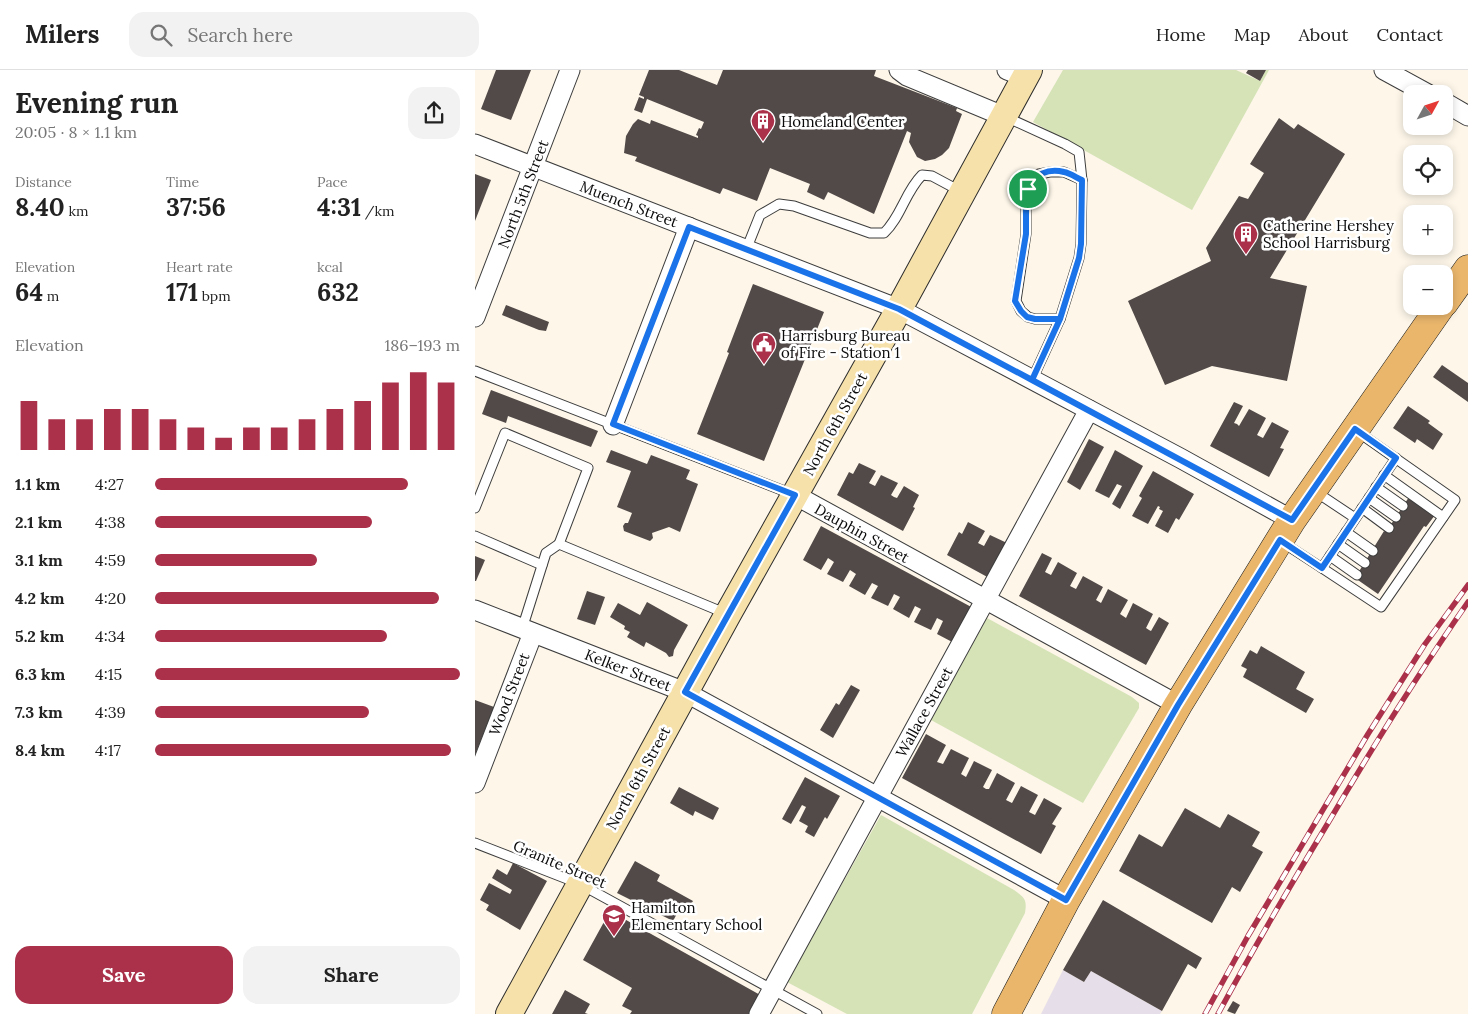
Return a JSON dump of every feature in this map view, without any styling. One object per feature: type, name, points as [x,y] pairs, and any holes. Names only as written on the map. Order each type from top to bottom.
[{"type":"main road","name":"North 6th Street","points":[[509,1014],[728,614],[899,309],[1003,116],[1020,72]]},
{"type":"main road","points":[[1453,290],[1468,269]]},
{"type":"main road","points":[[1006,1014],[1066,900],[1178,705],[1286,530],[1435,315]]},
{"type":"street","name":"North 5th Street","points":[[475,317],[570,70]]},
{"type":"street","points":[[899,70],[907,76],[1003,116]]},
{"type":"street","points":[[1393,72],[1414,85]]},
{"type":"street","points":[[1453,107],[1468,116]]},
{"type":"street","name":"Muench Street","points":[[475,144],[899,309],[1089,410],[1286,530]]},
{"type":"street","points":[[613,424],[689,227]]},
{"type":"street","name":"Wallace Street","points":[[759,1014],[1089,410]]},
{"type":"street","name":"Dauphin Street","points":[[795,495],[985,601],[1178,705]]},
{"type":"street","name":"Kelker Street","points":[[475,610],[685,692],[1066,900]]},
{"type":"street","name":"Wood Street","points":[[475,783],[528,631]]},
{"type":"lane","points":[[1003,116],[1079,152],[1082,180],[1079,258],[1060,319],[1032,380]]},
{"type":"lane","points":[[1060,319],[1035,319],[1027,317],[1015,301],[1026,234],[1026,200],[1031,180],[1039,174],[1064,172],[1082,180]]},
{"type":"lane","points":[[746,250],[760,215],[779,204],[794,206],[870,233],[884,233],[892,226],[914,183],[922,175],[932,176],[962,192]]},
{"type":"lane","name":"Dauphin Street","points":[[475,370],[795,495]]},
{"type":"lane","points":[[1286,530],[1322,568],[1381,608],[1389,596],[1392,582],[1405,572],[1428,539],[1432,526],[1443,517],[1455,500],[1355,429]]},
{"type":"lane","points":[[475,508],[505,433],[588,468],[559,544],[546,553],[528,631]]},
{"type":"lane","points":[[1322,568],[1396,458]]},
{"type":"lane","points":[[1384,475],[1443,517]]},
{"type":"lane","points":[[1376,487],[1403,506]]},
{"type":"lane","points":[[1313,490],[1355,518]]},
{"type":"lane","points":[[1369,498],[1396,517]]},
{"type":"lane","points":[[1362,508],[1389,528]]},
{"type":"lane","points":[[1346,532],[1373,551]]},
{"type":"lane","points":[[1419,533],[1428,539]]},
{"type":"lane","points":[[475,536],[542,565]]},
{"type":"lane","points":[[559,544],[728,614]]},
{"type":"lane","points":[[1338,544],[1365,563]]},
{"type":"lane","points":[[1412,544],[1421,550]]},
{"type":"lane","points":[[1330,556],[1357,575]]},
{"type":"lane","points":[[1397,567],[1405,572]]},
{"type":"lane","points":[[1381,590],[1389,596]]},
{"type":"lane","name":"Granite Street","points":[[475,843],[580,884],[817,1014]]},
{"type":"shaded area","points":[[1063,970],[1084,982],[1091,971],[1162,1011],[1160,1014],[1041,1014]]},
{"type":"green space","points":[[1063,70],[1236,70],[1260,81],[1266,70],[1269,70],[1192,210],[1033,122]]},
{"type":"green space","points":[[987,618],[1132,697],[1139,703],[1139,708],[1083,803],[931,720]]},
{"type":"green space","points":[[881,815],[1014,890],[1024,899],[1026,905],[1025,913],[972,1014],[847,1014],[787,982]]},
{"type":"building","points":[[496,70],[531,70],[511,120],[481,109]]},
{"type":"building","name":"Homeland Center","points":[[649,70],[679,70],[717,85],[723,70],[876,70],[874,76],[957,108],[956,111],[962,114],[949,148],[935,159],[925,161],[917,157],[909,142],[911,133],[907,131],[874,214],[828,192],[824,200],[807,192],[810,184],[770,168],[757,201],[723,188],[720,194],[635,161],[637,157],[624,153],[626,136],[638,119],[650,124],[651,120],[698,138],[696,135],[704,122],[647,99],[642,113],[634,110],[639,97],[644,99],[644,97],[639,95]]},
{"type":"building","points":[[1248,70],[1266,70],[1260,81],[1246,73]]},
{"type":"building","name":"Catherine Hershey School Harrisburg","points":[[1279,118],[1294,129],[1298,124],[1345,154],[1270,278],[1307,286],[1287,381],[1212,366],[1165,385],[1128,301],[1211,261],[1206,248],[1239,196],[1248,199],[1264,173],[1250,164]]},
{"type":"building","points":[[475,174],[491,180],[475,221]]},
{"type":"building","name":"Harrisburg Bureau of Fire - Station 1","points":[[753,284],[824,312],[764,461],[697,434],[729,353],[727,352]]},
{"type":"building","points":[[506,305],[549,322],[546,331],[502,315]]},
{"type":"building","points":[[1442,365],[1468,383],[1468,402],[1433,377]]},
{"type":"building","points":[[491,390],[598,431],[591,447],[508,416],[506,423],[482,414]]},
{"type":"building","points":[[1234,402],[1243,406],[1234,423],[1239,426],[1249,409],[1266,418],[1257,435],[1263,438],[1272,422],[1289,431],[1280,448],[1284,449],[1269,477],[1210,446]]},
{"type":"building","points":[[1408,406],[1430,421],[1428,423],[1443,434],[1433,450],[1417,439],[1415,443],[1393,428]]},
{"type":"building","points":[[1089,439],[1104,447],[1080,490],[1067,482]]},
{"type":"building","points":[[611,450],[647,464],[651,455],[690,470],[686,479],[698,484],[680,532],[669,527],[652,533],[653,538],[650,541],[624,531],[623,526],[625,523],[628,523],[632,513],[617,507],[631,471],[606,462]]},
{"type":"building","points":[[1115,450],[1143,466],[1120,509],[1112,504],[1122,486],[1117,484],[1109,498],[1095,491]]},
{"type":"building","points":[[859,463],[876,471],[869,483],[875,486],[881,475],[898,483],[891,495],[894,497],[897,498],[904,486],[919,495],[913,507],[915,508],[903,531],[837,495],[849,472],[853,474]]},
{"type":"building","points":[[1153,471],[1194,494],[1179,520],[1176,518],[1168,533],[1155,526],[1163,511],[1158,506],[1148,524],[1132,516],[1142,498],[1139,496]]},
{"type":"building","points":[[1409,497],[1435,515],[1426,527],[1424,526],[1378,594],[1355,578],[1384,531],[1386,532]]},
{"type":"building","points":[[968,522],[985,531],[978,543],[984,546],[990,535],[1007,543],[991,579],[947,555],[959,532],[962,534]]},
{"type":"building","points":[[821,526],[975,609],[956,644],[937,634],[943,621],[937,618],[931,630],[914,622],[921,609],[915,606],[909,618],[893,609],[900,597],[894,594],[888,606],[871,598],[878,586],[872,583],[865,595],[849,586],[856,574],[850,570],[843,582],[827,574],[834,562],[828,558],[821,570],[803,560]]},
{"type":"building","points":[[1042,553],[1052,558],[1045,572],[1051,575],[1058,562],[1077,573],[1070,586],[1076,589],[1083,576],[1103,587],[1096,600],[1101,603],[1108,589],[1128,600],[1120,614],[1126,618],[1133,603],[1153,614],[1146,628],[1149,630],[1151,631],[1159,617],[1169,623],[1146,665],[1019,596]]},
{"type":"building","points":[[475,556],[485,560],[476,581],[475,581]]},
{"type":"building","points":[[587,591],[605,597],[595,625],[577,619]]},
{"type":"building","points":[[647,602],[688,625],[674,650],[673,656],[669,657],[666,653],[646,642],[644,647],[627,637],[630,632],[624,629],[625,626],[610,617],[618,603],[640,615]]},
{"type":"building","points":[[1261,646],[1305,672],[1296,689],[1314,699],[1306,713],[1243,677],[1247,669],[1241,666],[1250,650],[1257,654]]},
{"type":"building","points":[[851,685],[860,690],[833,738],[820,730],[836,703],[839,705]]},
{"type":"building","points":[[475,700],[494,707],[475,755]]},
{"type":"building","points":[[926,734],[946,745],[937,762],[943,764],[951,749],[969,758],[961,774],[966,777],[974,761],[992,770],[983,787],[986,789],[989,789],[997,773],[1015,783],[1006,800],[1012,803],[1021,786],[1038,795],[1029,812],[1035,815],[1044,798],[1062,808],[1052,824],[1056,826],[1041,854],[902,778]]},
{"type":"building","points":[[805,777],[840,796],[814,837],[805,832],[808,826],[799,821],[806,807],[802,805],[791,824],[782,819]]},
{"type":"building","points":[[679,787],[719,808],[713,820],[695,811],[693,816],[670,803]]},
{"type":"building","points":[[1185,808],[1220,828],[1228,814],[1260,832],[1252,846],[1263,852],[1240,892],[1232,887],[1212,923],[1119,871],[1139,834],[1162,847]]},
{"type":"building","points":[[635,861],[660,875],[657,881],[693,901],[687,911],[680,908],[673,921],[617,893]]},
{"type":"building","points":[[513,863],[547,881],[520,930],[486,910],[489,905],[480,900],[489,883],[510,894],[512,890],[492,878],[497,869],[507,875]]},
{"type":"building","points":[[1103,900],[1202,958],[1196,969],[1188,964],[1162,1011],[1091,971],[1084,982],[1063,970]]},
{"type":"building","points":[[610,911],[762,996],[752,1014],[630,1014],[632,1011],[622,1006],[632,988],[583,960]]},
{"type":"building","points":[[565,990],[590,1004],[585,1013],[588,1014],[552,1014]]},
{"type":"building","points":[[1233,1001],[1240,1005],[1235,1014],[1227,1011]]},
{"type":"railway","points":[[1205,1014],[1248,936],[1368,734],[1425,644],[1468,585]]},
{"type":"railway","points":[[1218,1014],[1361,767],[1413,684],[1468,602]]},
{"type":"place","name":"Homeland Center","points":[[763,142]]},
{"type":"place","name":"Catherine Hershey School Harrisburg","points":[[1246,255]]},
{"type":"place","name":"Harrisburg Bureau of Fire - Station 1","points":[[764,365]]},
{"type":"place","name":"Hamilton Elementary School","points":[[614,937]]},
{"type":"route","points":[[1028,189],[1026,200],[1026,234],[1015,301],[1027,317],[1035,319],[1060,319],[1032,380],[899,309],[689,227],[613,424],[795,495],[685,692],[1066,900],[1178,705],[1280,540],[1322,568],[1396,458],[1355,429],[1292,520],[1032,380],[1053,335],[1060,319],[1079,258],[1082,180],[1064,172],[1049,172],[1039,174],[1031,180],[1028,189]]}]
